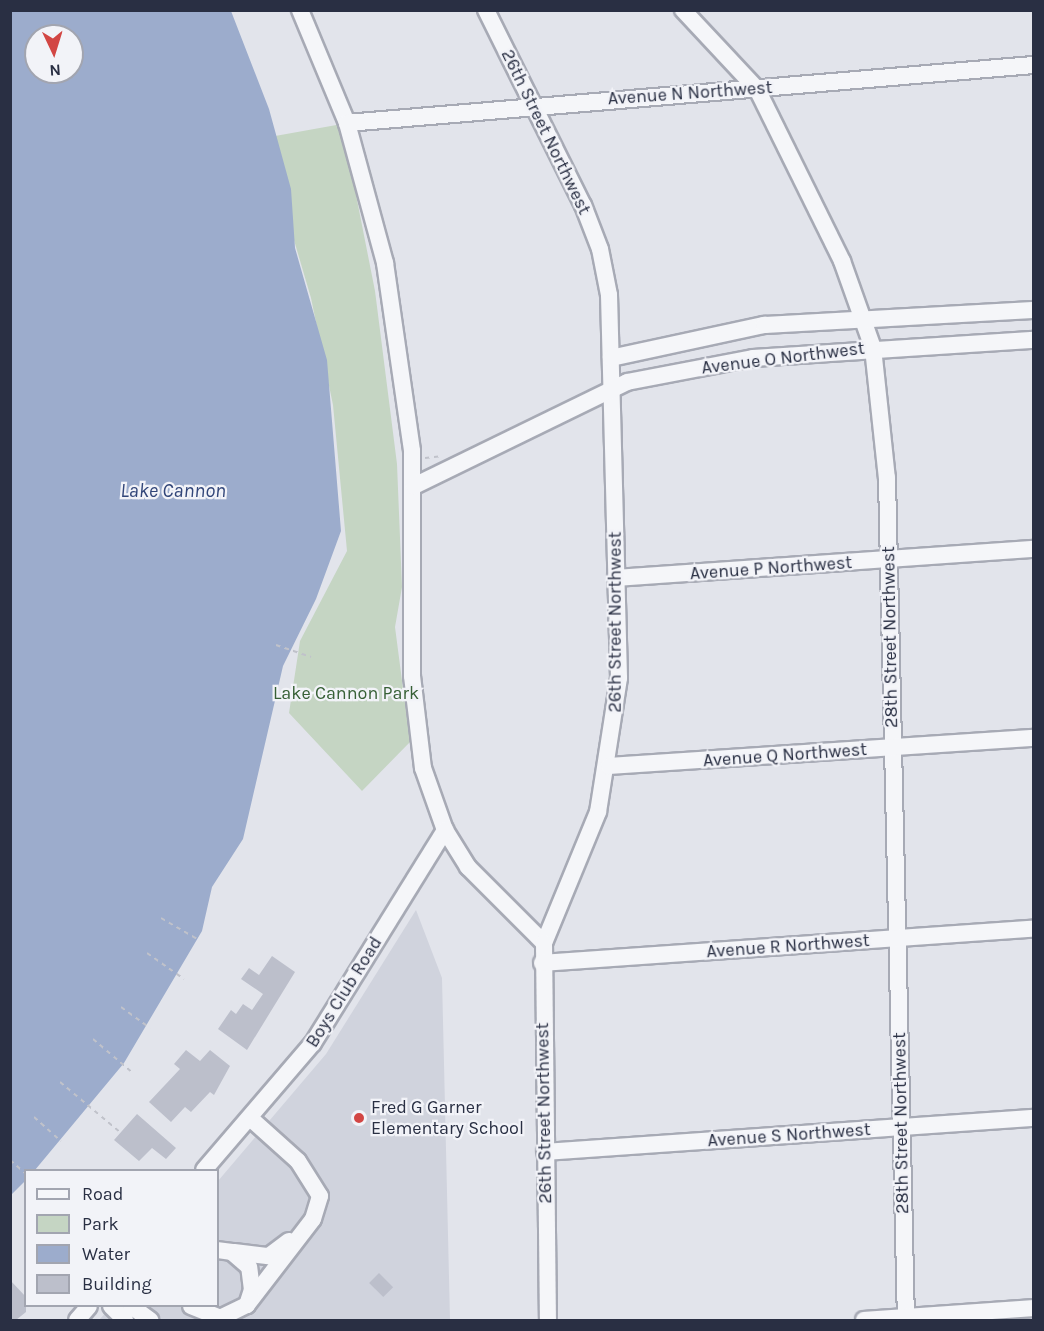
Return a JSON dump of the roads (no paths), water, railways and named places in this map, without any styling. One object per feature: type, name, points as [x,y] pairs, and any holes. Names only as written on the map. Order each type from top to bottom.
[{"type":"street","points":[[300,10],[347,123],[385,263],[414,486],[414,713],[423,768],[445,830],[468,867],[544,943]]},
{"type":"street","name":"26th Street Northwest","points":[[486,10],[535,106],[600,249],[611,358],[619,678],[609,766],[595,821],[544,943],[542,963],[548,1320]]},
{"type":"street","name":"28th Street Northwest","points":[[683,10],[757,89],[866,322],[873,348],[885,432],[906,1319]]},
{"type":"street","name":"Avenue N Northwest","points":[[347,123],[1034,65]]},
{"type":"street","points":[[611,358],[764,325],[866,322],[1034,310]]},
{"type":"street","name":"Avenue O Northwest","points":[[414,486],[612,389],[726,362],[873,348],[1034,340]]},
{"type":"street","name":"Avenue P Northwest","points":[[616,578],[1034,549]]},
{"type":"street","name":"Avenue Q Northwest","points":[[609,766],[1034,738]]},
{"type":"street","name":"Boys Club Road","points":[[205,1169],[313,1043],[445,830]]},
{"type":"street","name":"Avenue R Northwest","points":[[542,963],[1034,929]]},
{"type":"street","points":[[195,1307],[220,1318],[247,1305],[320,1205],[318,1187],[298,1161],[250,1118]]},
{"type":"street","name":"Avenue S Northwest","points":[[544,1152],[1034,1118]]},
{"type":"street","points":[[225,1251],[269,1256],[295,1238]]},
{"type":"street","points":[[225,1251],[252,1278],[247,1305]]},
{"type":"street","points":[[76,1320],[87,1307]]},
{"type":"street","points":[[113,1307],[126,1320]]},
{"type":"street","points":[[134,1307],[150,1320]]},
{"type":"street","points":[[864,1320],[906,1319],[1034,1308]]},
{"type":"water","name":"Lake Cannon","points":[[11,10],[231,11],[269,109],[291,189],[295,248],[327,360],[341,531],[316,599],[283,666],[243,839],[212,887],[202,931],[124,1063],[36,1169],[24,1169],[24,1182],[11,1195]]},
{"type":"place","name":"Fred G Garner Elementary School","points":[[359,1118]]},
{"type":"park label","name":"Lake Cannon Park","points":[[346,693]]}]
